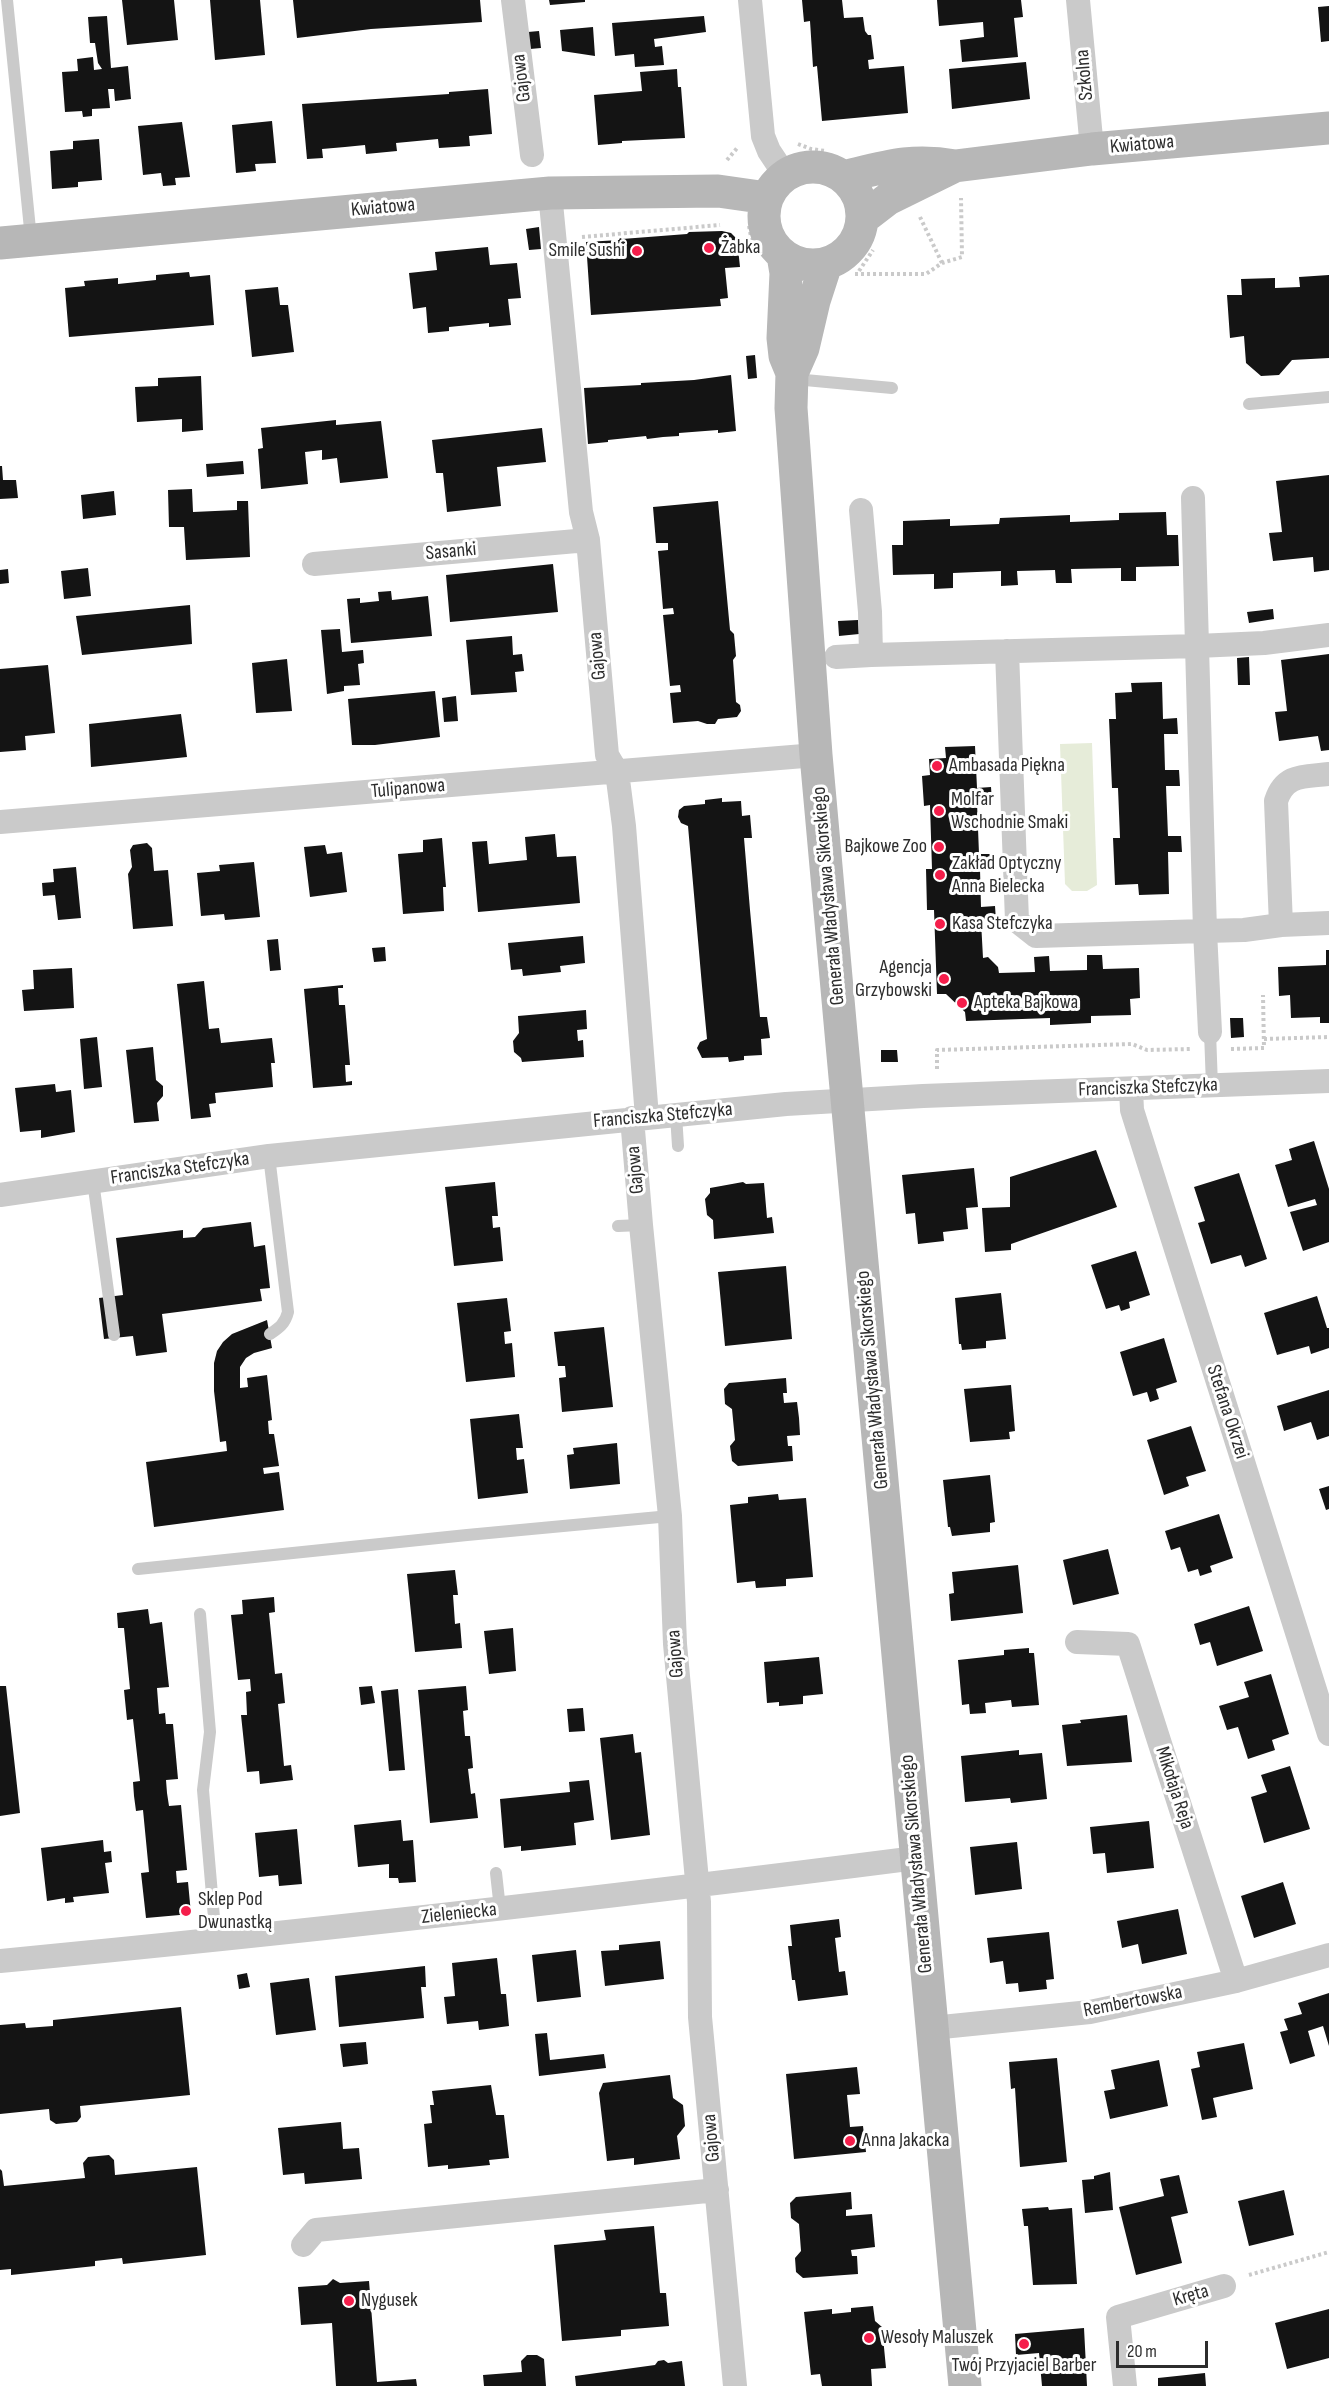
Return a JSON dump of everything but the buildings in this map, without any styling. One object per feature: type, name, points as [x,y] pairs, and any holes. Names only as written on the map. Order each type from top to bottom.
[{"type":"street","name":"Gajowa","points":[[513,0],[532,155]]},
{"type":"street","points":[[750,0],[763,136],[769,151],[764,208],[769,239],[768,253],[843,273],[840,257],[852,247],[859,234],[870,230],[856,191],[843,177],[833,171],[815,167],[796,170],[766,198]]},
{"type":"street","name":"Szkolna","points":[[1078,0],[1092,149]]},
{"type":"street","name":"Kwiatowa","points":[[843,177],[907,162],[933,162],[955,166],[1092,149],[1329,128]]},
{"type":"street","name":"Kwiatowa","points":[[870,230],[874,208],[955,166]]},
{"type":"street","name":"Kwiatowa","points":[[15,241],[549,193],[718,191],[766,198]]},
{"type":"street","name":"Gajowa","points":[[549,193],[581,512],[588,540],[607,755],[618,772],[640,1118],[629,1225],[670,1516],[675,1644],[701,1948],[700,2017],[735,2386]]},
{"type":"street","name":"Generała Władysława Sikorskiego","points":[[768,253],[786,273],[783,338],[785,356],[793,376]]},
{"type":"street","name":"Generała Władysława Sikorskiego","points":[[843,273],[814,301],[803,348],[793,376],[791,408],[823,658],[816,755],[965,2386]]},
{"type":"street","points":[[1193,498],[1210,1040]]},
{"type":"street","points":[[861,510],[870,612],[871,655]]},
{"type":"street","name":"Sasanki","points":[[314,564],[588,540]]},
{"type":"street","points":[[823,658],[1264,643],[1329,635]]},
{"type":"street","points":[[1007,651],[1017,921],[1036,936],[1244,930],[1281,925],[1329,924]]},
{"type":"street","name":"Tulipanowa","points":[[0,822],[816,755]]},
{"type":"street","points":[[1281,925],[1276,801],[1280,789],[1287,782],[1295,778],[1329,774]]},
{"type":"street","name":"Franciszka Stefczyka","points":[[0,1195],[269,1155],[786,1104],[1329,1081]]},
{"type":"street","name":"Stefana Okrzei","points":[[1131,1089],[1131,1104],[1136,1122],[1329,1734]]},
{"type":"street","name":"Mikołaja Reja","points":[[1077,1642],[1128,1644],[1236,1982]]},
{"type":"street","name":"Zieleniecka","points":[[0,1961],[216,1941],[916,1858]]},
{"type":"street","name":"Rembertowska","points":[[932,2028],[1090,2012],[1236,1982],[1329,1955]]},
{"type":"street","name":"Gajowa","points":[[303,2245],[316,2230],[440,2224],[717,2190]]},
{"type":"street","name":"Kręta","points":[[1125,2386],[1118,2317],[1224,2286]]},
{"type":"lane","points":[[7,0],[15,241]]},
{"type":"lane","points":[[793,376],[892,388]]},
{"type":"lane","points":[[1249,404],[1329,397]]},
{"type":"lane","points":[[1210,1040],[1212,1086]]},
{"type":"lane","points":[[676,1115],[678,1146]]},
{"type":"lane","points":[[269,1155],[288,1312],[280,1328],[270,1334]]},
{"type":"lane","points":[[93,1181],[114,1335]]},
{"type":"lane","points":[[138,1569],[670,1516]]},
{"type":"lane","points":[[200,1614],[210,1732],[203,1790],[216,1941]]},
{"type":"lane","points":[[496,1873],[500,1909]]},
{"type":"path","points":[[766,198],[768,253]]},
{"type":"path","points":[[843,273],[926,274],[942,263],[962,257],[961,198]]},
{"type":"path","points":[[915,209],[942,263]]},
{"type":"path","points":[[843,273],[870,230]]},
{"type":"path","points":[[927,1070],[937,1070],[937,1050],[1132,1044],[1147,1050],[1210,1040],[1264,1048],[1263,995]]},
{"type":"path","points":[[1264,1039],[1329,1037]]},
{"type":"path","name":"Kręta","points":[[1224,2286],[1237,2278],[1329,2252]]},
{"type":"green space","points":[[1092,743],[1097,885],[1087,891],[1072,891],[1065,884],[1060,744]]},
{"type":"place","name":"Żabka","points":[[709,248]]},
{"type":"place","name":"Smile Sushi","points":[[637,251]]},
{"type":"place","name":"Ambasada Piękna","points":[[937,766]]},
{"type":"place","name":"Molfar Wschodnie Smaki","points":[[939,811]]},
{"type":"place","name":"Bajkowe Zoo","points":[[939,847]]},
{"type":"place","name":"Zakład Optyczny Anna Bielecka","points":[[940,875]]},
{"type":"place","name":"Kasa Stefczyka","points":[[940,924]]},
{"type":"place","name":"Agencja Grzybowski","points":[[944,979]]},
{"type":"place","name":"Apteka Bajkowa","points":[[962,1003]]},
{"type":"place","name":"Sklep Pod Dwunastką","points":[[186,1911]]},
{"type":"place","name":"Anna Jakacka","points":[[850,2141]]},
{"type":"place","name":"Nygusek","points":[[349,2301]]},
{"type":"place","name":"Wesoły Maluszek","points":[[869,2338]]},
{"type":"place","name":"Twój Przyjaciel Barber","points":[[1024,2344]]}]
